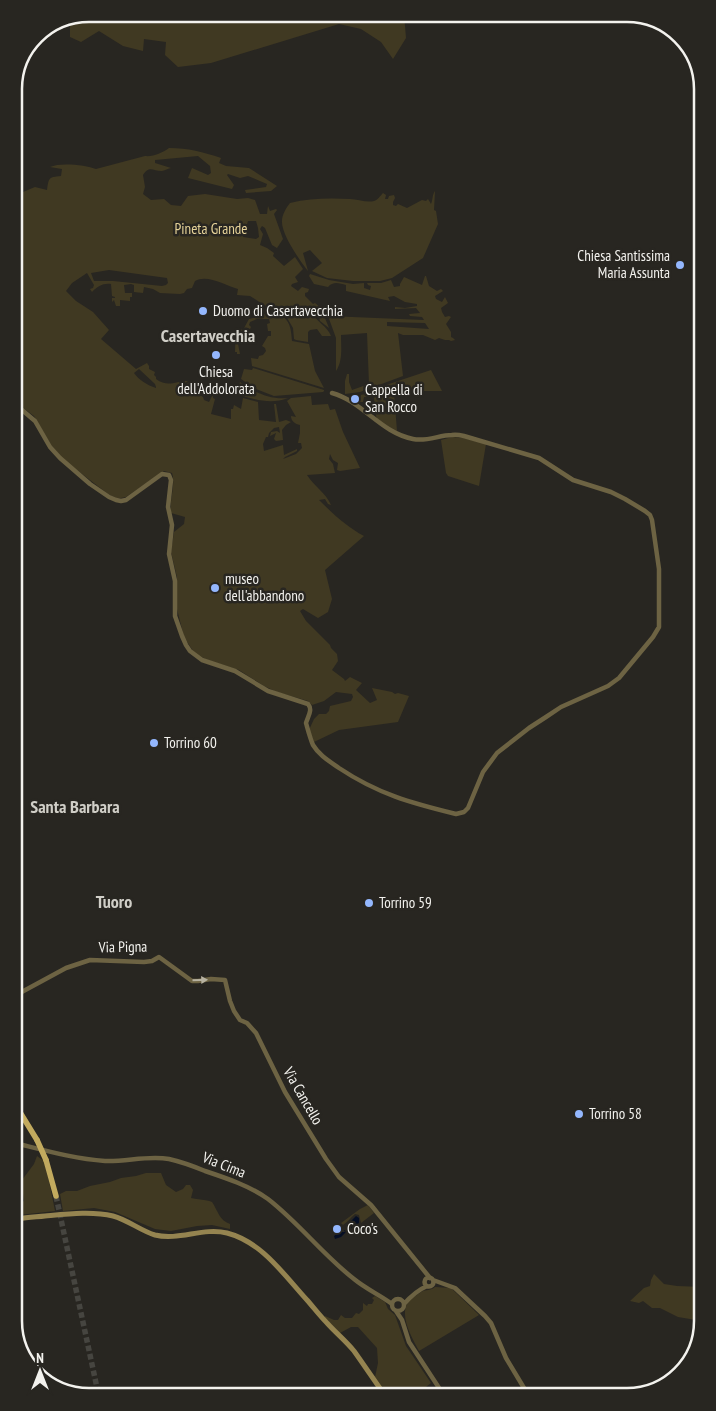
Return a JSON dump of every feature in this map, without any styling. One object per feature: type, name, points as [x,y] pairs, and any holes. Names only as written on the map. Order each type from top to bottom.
[{"type":"highway","points":[[23,1117],[37,1140],[46,1160],[56,1196]]},
{"type":"main road","points":[[23,1220],[67,1214],[95,1213],[118,1218],[155,1235],[174,1236],[211,1231],[224,1232],[244,1240],[270,1259],[291,1281],[354,1351],[380,1388]]},
{"type":"street","points":[[23,410],[36,421],[50,447],[60,458],[90,484],[116,500],[126,500],[162,474],[169,475],[171,480],[168,507],[172,525],[169,554],[175,581],[176,616],[182,636],[190,651],[202,660],[245,675],[268,691],[308,704],[311,712],[306,723],[314,745],[326,759],[368,786],[431,809],[459,814],[468,808],[483,772],[498,753],[529,728],[561,707],[608,686],[619,678],[653,637],[659,627],[659,569],[652,520],[650,515],[639,507],[611,492],[573,480],[539,458],[452,434],[423,440],[406,437],[386,427],[343,396],[332,393]]},
{"type":"street","name":"Via Pigna","points":[[23,992],[66,968],[90,960],[144,962],[152,961],[159,957]]},
{"type":"street","name":"Via Cancello","points":[[159,957],[192,981],[225,980],[230,1001],[240,1020],[247,1023],[256,1033],[285,1092],[326,1159],[339,1177],[371,1206],[426,1272],[429,1282]]},
{"type":"street","name":"Via Cima","points":[[23,1145],[66,1155],[105,1161],[167,1158],[230,1180],[266,1198],[292,1220],[353,1279],[369,1290],[399,1303]]},
{"type":"street","points":[[399,1303],[429,1282],[441,1283],[455,1288],[491,1324],[506,1358],[524,1388]]},
{"type":"street","name":"Via Cima","points":[[399,1303],[393,1308],[402,1320]]},
{"type":"street","name":"Via Cima","points":[[399,1303],[409,1342],[439,1388]]},
{"type":"green space","points":[[81,23],[405,23],[406,38],[393,59],[381,42],[361,29],[339,24],[211,63],[178,67],[165,55],[166,42],[144,39],[143,51],[123,46],[99,31],[81,42],[70,37],[70,26]]},
{"type":"green space","name":"Pineta Grande","points":[[169,148],[202,152],[221,158],[219,163],[226,166],[249,168],[277,186],[271,191],[246,193],[245,190],[266,187],[267,184],[248,176],[240,178],[228,174],[234,185],[232,189],[188,178],[192,168],[208,175],[211,173],[210,166],[198,156],[155,160],[155,163],[171,168],[162,171],[149,169],[143,175],[145,187],[143,194],[151,200],[164,199],[171,205],[181,206],[188,196],[205,194],[255,200],[260,214],[267,214],[268,206],[270,211],[276,209],[274,214],[283,239],[277,248],[272,245],[265,228],[262,226],[260,229],[263,234],[260,245],[274,253],[273,256],[284,266],[295,257],[303,269],[295,277],[298,282],[291,286],[298,291],[302,287],[309,289],[305,296],[313,304],[315,303],[321,308],[329,328],[320,321],[318,313],[313,310],[310,311],[331,336],[322,336],[317,329],[308,332],[308,342],[296,340],[294,339],[293,328],[286,316],[250,296],[237,295],[238,289],[210,279],[195,281],[192,288],[180,294],[160,293],[144,287],[143,293],[134,292],[134,285],[124,285],[125,293],[132,293],[132,297],[130,297],[130,301],[120,300],[120,306],[116,306],[114,300],[112,302],[112,298],[115,297],[112,296],[111,284],[101,285],[92,292],[90,289],[94,285],[87,273],[72,283],[66,291],[76,301],[93,312],[109,330],[101,339],[136,369],[147,363],[149,369],[155,372],[156,379],[160,382],[168,384],[188,381],[177,391],[197,393],[209,402],[213,396],[215,399],[211,414],[231,419],[231,409],[233,409],[234,405],[241,409],[243,398],[258,402],[259,420],[276,422],[274,404],[276,404],[279,422],[286,420],[291,422],[282,430],[283,440],[276,441],[274,439],[276,433],[270,436],[271,432],[277,431],[280,433],[279,427],[274,428],[269,433],[263,444],[264,451],[283,445],[284,455],[297,449],[297,451],[283,459],[296,454],[302,448],[301,443],[298,443],[300,425],[292,419],[291,416],[296,417],[287,401],[291,398],[311,396],[312,405],[328,404],[330,410],[335,409],[343,432],[360,468],[337,470],[338,463],[333,460],[330,454],[329,459],[333,464],[335,473],[307,475],[331,505],[325,499],[319,500],[340,520],[364,536],[325,570],[332,599],[328,612],[318,618],[303,609],[300,611],[306,621],[337,654],[338,661],[332,670],[345,681],[350,677],[362,683],[356,690],[370,703],[377,700],[372,688],[409,696],[398,722],[339,730],[314,742],[309,730],[314,719],[319,714],[326,714],[330,706],[351,701],[352,694],[336,692],[324,701],[312,705],[308,701],[277,692],[239,670],[208,660],[193,651],[184,637],[177,609],[177,577],[171,552],[174,532],[184,524],[185,517],[171,513],[172,473],[164,471],[126,497],[116,498],[64,460],[51,445],[34,416],[23,408],[23,192],[35,187],[47,190],[50,179],[61,176],[62,169],[50,167],[54,165],[86,166],[96,169],[160,153]],"holes":[[[248,221],[256,221],[259,237],[256,239],[243,237]],[[109,270],[167,278],[168,283],[162,286],[94,281],[91,273]],[[139,369],[155,384],[156,388],[138,378],[134,373]]]},
{"type":"green space","points":[[435,191],[434,210],[436,211],[438,224],[423,258],[392,278],[380,281],[353,281],[327,278],[312,271],[322,263],[310,250],[303,253],[308,271],[292,247],[283,226],[283,216],[290,203],[328,199],[374,201],[383,193],[386,195],[385,199],[394,195],[393,205],[396,206],[398,204],[407,208],[428,199],[431,204]]},
{"type":"green space","points":[[310,274],[329,280],[353,284],[364,283],[364,288],[370,290],[371,286],[367,283],[381,283],[391,280],[394,287],[400,286],[404,277],[422,285],[426,276],[429,286],[437,291],[441,289],[443,291],[435,296],[436,299],[442,302],[445,297],[448,303],[441,308],[445,317],[451,317],[446,324],[451,332],[451,337],[455,340],[439,338],[435,340],[423,335],[403,335],[398,333],[403,376],[360,392],[345,394],[347,374],[349,374],[352,390],[369,384],[367,333],[341,335],[341,358],[336,371],[336,338],[328,316],[424,320],[422,317],[410,316],[409,314],[420,313],[416,308],[395,309],[395,307],[417,306],[417,304],[405,302],[394,296],[388,297],[390,301],[346,291],[346,285],[341,284],[334,283],[328,287],[314,284],[309,276]],"holes":[[[387,322],[425,323],[429,329],[387,326]]]},
{"type":"green space","points":[[276,313],[287,321],[292,341],[309,344],[315,371],[324,388],[252,366],[251,358],[258,359],[266,351],[262,346],[268,336],[271,336],[271,331],[268,331],[267,324],[270,323],[269,319],[257,319],[250,322],[249,325],[251,327],[247,330],[249,335],[246,336],[247,339],[238,344],[240,354],[235,352],[236,328],[243,330],[249,319],[264,314]]},
{"type":"green space","points":[[253,368],[324,391],[274,396],[256,389],[241,379],[244,369],[252,370]]},
{"type":"green space","points":[[431,370],[442,391],[389,391],[386,385]]},
{"type":"green space","points":[[190,381],[197,382],[197,389],[203,390],[204,388],[207,391],[204,393],[181,389]]},
{"type":"green space","points":[[240,382],[262,394],[275,398],[288,398],[268,401],[236,394]]},
{"type":"green space","points":[[394,393],[397,431],[377,420],[374,397],[364,397],[363,402],[359,402],[361,395]]},
{"type":"green space","points":[[452,437],[486,444],[479,486],[448,476],[446,473],[441,440]]},
{"type":"green space","points":[[37,1156],[44,1161],[55,1211],[23,1215],[23,1179],[34,1164]]},
{"type":"green space","points":[[146,1173],[161,1173],[166,1185],[176,1192],[183,1189],[186,1185],[190,1185],[193,1190],[191,1198],[212,1202],[221,1218],[230,1224],[230,1229],[212,1225],[171,1231],[155,1229],[115,1212],[94,1208],[63,1211],[60,1194],[66,1191],[77,1191],[90,1186]]},
{"type":"green space","points":[[368,1205],[374,1213],[361,1223],[359,1215],[355,1214],[343,1225],[341,1223],[360,1209]]},
{"type":"green space","points":[[654,1274],[664,1284],[694,1287],[694,1320],[678,1317],[660,1308],[652,1308],[643,1301],[639,1303],[630,1301],[644,1288],[650,1286]]},
{"type":"green space","points":[[435,1287],[451,1288],[479,1315],[419,1351],[408,1327],[405,1314],[406,1308],[408,1302],[414,1297],[423,1291]]},
{"type":"green space","points":[[375,1296],[385,1302],[388,1309],[395,1315],[406,1346],[431,1383],[425,1388],[383,1388],[375,1377],[378,1363],[377,1348],[358,1327],[351,1327],[340,1333],[325,1318],[325,1316],[338,1320],[341,1315],[345,1318],[352,1318],[356,1313],[359,1314],[363,1310],[363,1303],[367,1306],[372,1304],[374,1300],[372,1298]]},
{"type":"water","points":[[356,1216],[359,1218],[359,1223],[347,1231],[346,1226]]},
{"type":"water","points":[[344,1230],[347,1231],[341,1237],[335,1239],[334,1236],[340,1232],[345,1232]]},
{"type":"tunnel","points":[[56,1196],[97,1388]]},
{"type":"place","name":"Chiesa Santissima Maria Assunta","points":[[680,265]]},
{"type":"place","name":"Duomo di Casertavecchia","points":[[203,311]]},
{"type":"place","name":"Chiesa dell'Addolorata","points":[[216,355]]},
{"type":"place","name":"Cappella di San Rocco","points":[[355,399]]},
{"type":"place","name":"museo dell'abbandono","points":[[215,588]]},
{"type":"place","name":"Torrino 60","points":[[154,743]]},
{"type":"place","name":"Torrino 59","points":[[369,903]]},
{"type":"place","name":"Torrino 58","points":[[579,1114]]},
{"type":"place","name":"Coco's","points":[[337,1229]]},
{"type":"district","name":"Casertavecchia","points":[[208,336]]},
{"type":"district","name":"Santa Barbara","points":[[75,807]]},
{"type":"district","name":"Tuoro","points":[[114,902]]}]
